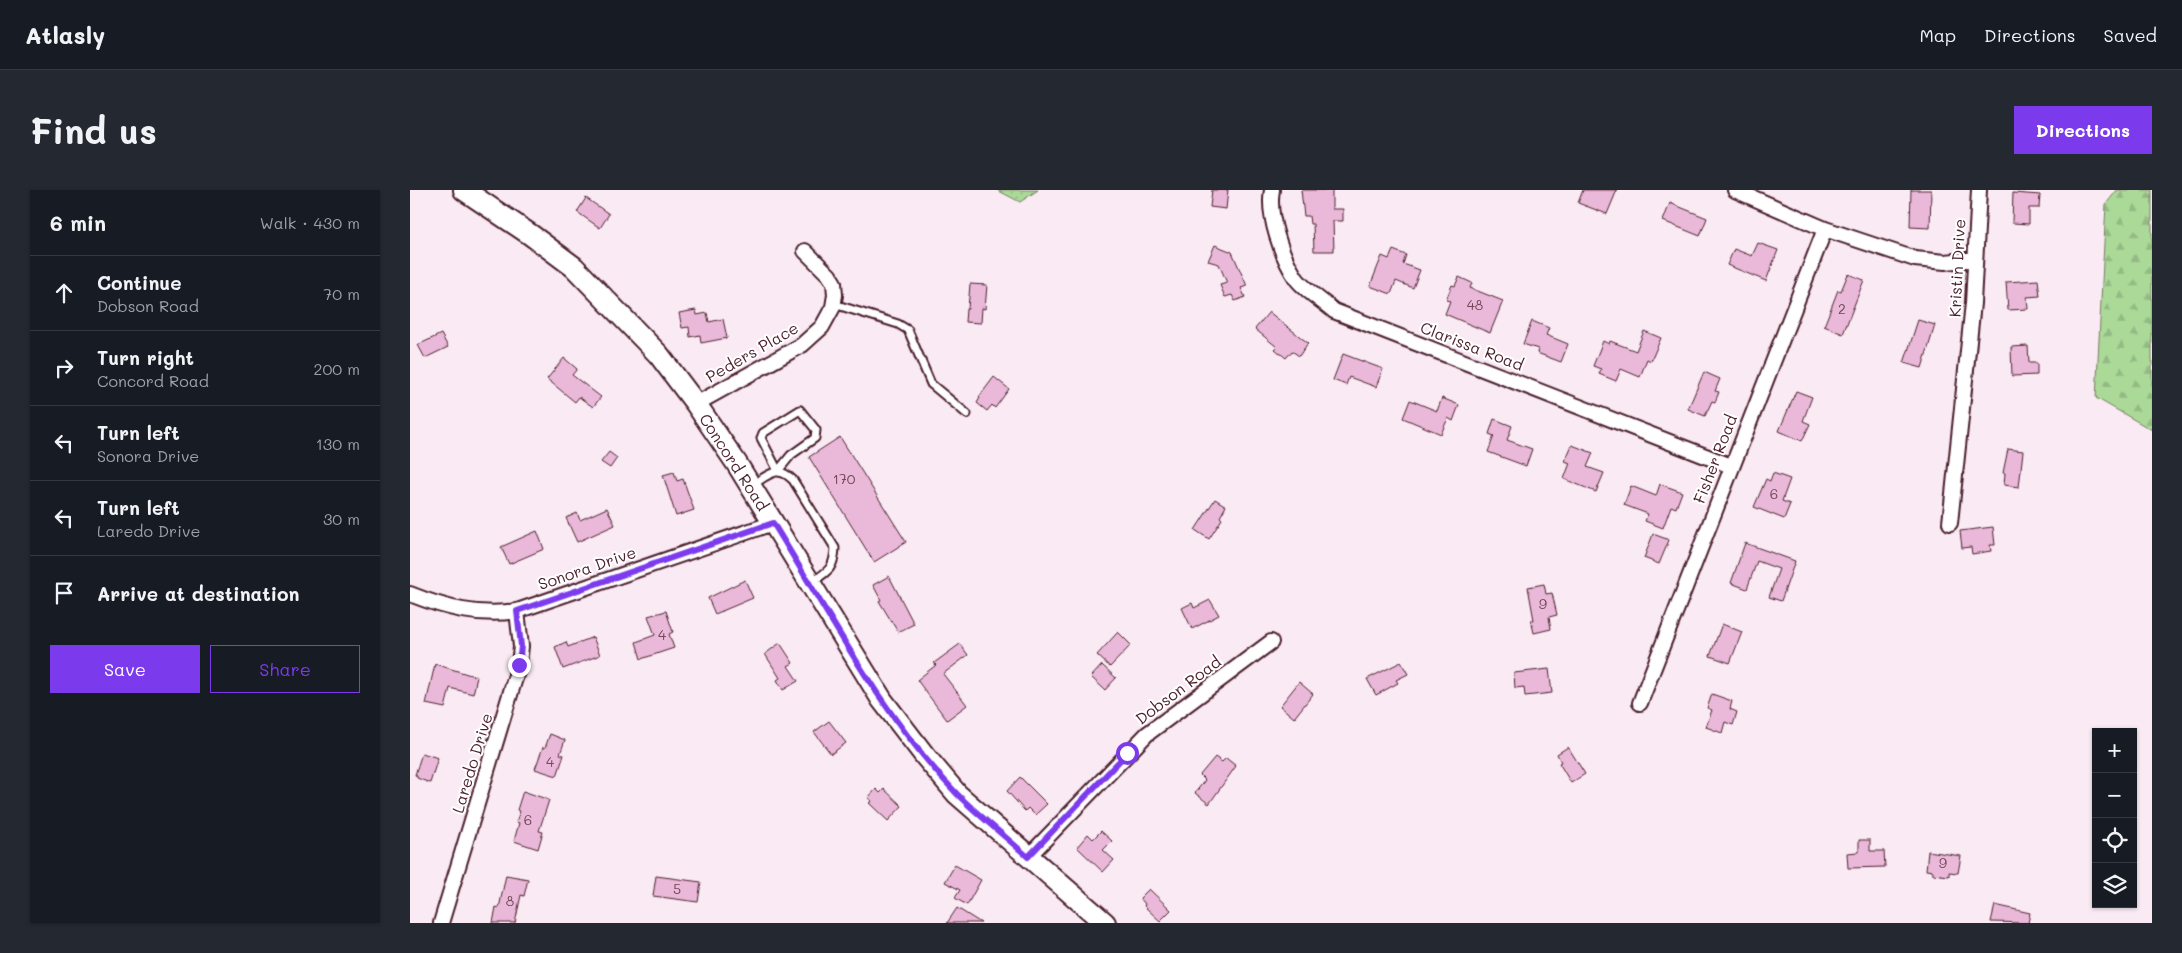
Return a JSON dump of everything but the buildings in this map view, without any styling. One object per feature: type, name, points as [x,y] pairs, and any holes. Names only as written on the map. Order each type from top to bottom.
[{"type":"main road","name":"Concord Road","points":[[464,190],[531,235],[574,267],[659,355],[696,404],[750,486],[882,700],[925,756],[957,794],[1105,923]]},
{"type":"street","name":"Clarissa Road","points":[[1272,190],[1274,228],[1296,279],[1334,311],[1731,466]]},
{"type":"street","points":[[1735,190],[1825,229],[1915,259],[1945,262],[1975,258]]},
{"type":"street","name":"Kristin Drive","points":[[1950,523],[1969,348],[1979,190]]},
{"type":"street","name":"Fisher Road","points":[[1640,703],[1825,229]]},
{"type":"street","points":[[805,251],[829,274],[834,283],[834,304]]},
{"type":"street","name":"Peders Place","points":[[696,404],[802,345],[822,327],[829,317],[834,304]]},
{"type":"street","name":"Sonora Drive","points":[[410,594],[433,603],[475,613],[517,611],[773,523]]},
{"type":"street","name":"Laredo Drive","points":[[441,923],[517,674],[521,646],[517,611]]},
{"type":"street","name":"Dobson Road","points":[[1028,857],[1147,734],[1271,642]]},
{"type":"lane","points":[[834,304],[898,324],[908,330],[931,384],[966,414]]},
{"type":"lane","points":[[750,486],[778,471],[791,455],[815,438],[816,430],[800,410],[763,434],[762,438],[778,471]]},
{"type":"lane","points":[[778,471],[784,472],[793,480],[835,548],[835,560],[829,570],[810,583]]},
{"type":"green space","points":[[997,190],[1038,190],[1020,202]]},
{"type":"green space","points":[[2117,190],[2152,190],[2152,430],[2096,398],[2106,204]]},
{"type":"route","points":[[519,665],[521,646],[517,611],[773,523],[882,700],[957,794],[1028,857],[1127,753]]}]
